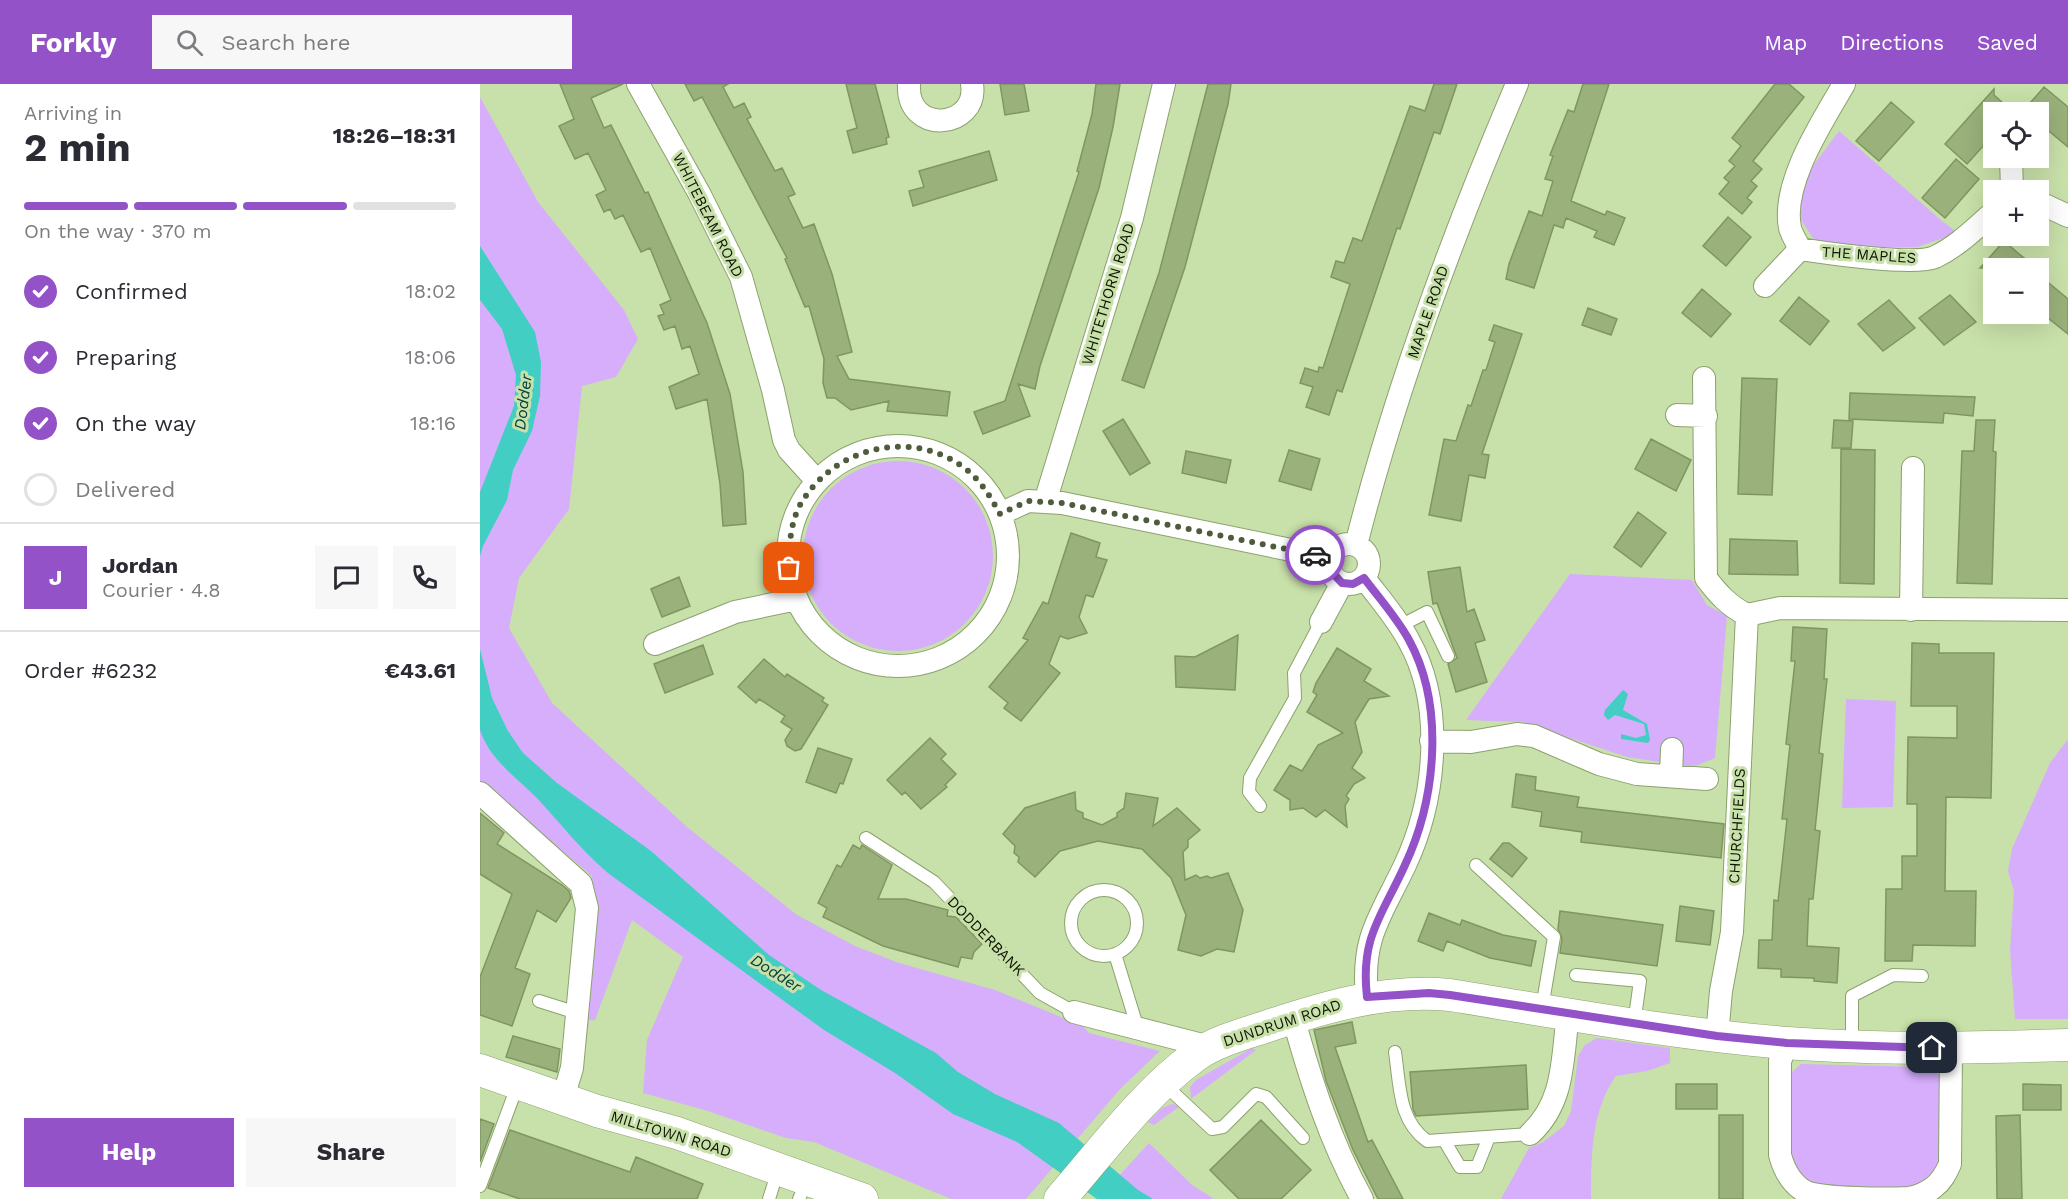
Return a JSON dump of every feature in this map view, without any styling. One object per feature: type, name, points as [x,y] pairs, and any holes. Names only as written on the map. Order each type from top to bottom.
[{"type":"main road","name":"DUNDRUM ROAD","points":[[1060,1199],[1164,1083],[1210,1047],[1293,1017],[1367,997],[1429,993],[1634,1025],[1787,1043],[1951,1048],[2068,1046]]},
{"type":"main road","name":"MILLTOWN ROAD","points":[[480,1070],[677,1133],[778,1169],[803,1189],[862,1199]]},
{"type":"street","name":"WHITEBEAM ROAD","points":[[638,84],[699,193],[741,277],[773,390],[784,440],[789,450],[817,481]]},
{"type":"street","points":[[909,84],[912,104],[919,113],[939,121],[951,120],[967,108],[971,99],[972,84]]},
{"type":"street","name":"WHITETHORN ROAD","points":[[1045,502],[1132,218],[1164,84]]},
{"type":"street","name":"MAPLE ROAD","points":[[1356,545],[1379,455],[1418,339],[1470,197],[1517,84]]},
{"type":"street","name":"THE MAPLES","points":[[1800,249],[1790,229],[1790,208],[1797,175],[1844,84]]},
{"type":"street","points":[[2049,207],[2068,216]]},
{"type":"street","name":"THE MAPLES","points":[[1800,249],[1841,256],[1932,259],[1961,243],[1983,222]]},
{"type":"street","name":"THE MAPLES","points":[[1766,286],[1800,249]]},
{"type":"street","points":[[1704,378],[1706,578],[1720,596],[1747,615],[1780,608],[2068,610]]},
{"type":"street","points":[[1677,415],[1706,416]]},
{"type":"street","points":[[890,446],[918,447],[944,456],[968,470],[987,490],[1000,514],[1008,548],[1005,582],[992,614],[970,640],[940,658],[907,666],[872,663],[856,658],[841,650],[815,628],[797,599],[789,568],[790,537],[799,507],[817,481],[838,463],[863,451],[890,446]]},
{"type":"street","points":[[1911,610],[1913,468]]},
{"type":"street","points":[[1000,514],[1028,501],[1062,503],[1330,558]]},
{"type":"street","points":[[1322,622],[1353,580],[1369,566],[1369,560],[1356,545],[1344,545],[1330,558],[1330,570],[1353,580],[1400,626],[1427,685],[1431,741],[1425,803],[1406,863],[1383,906],[1370,939],[1365,972],[1367,997]]},
{"type":"street","points":[[655,644],[735,612],[797,599]]},
{"type":"street","name":"CHURCHFIELDS","points":[[1717,1036],[1721,991],[1732,932],[1747,615]]},
{"type":"street","points":[[1431,741],[1471,742],[1517,734],[1534,736],[1599,764],[1637,774],[1707,779]]},
{"type":"street","points":[[1671,775],[1672,749]]},
{"type":"street","points":[[480,793],[580,884],[587,908],[572,1068],[563,1098]]},
{"type":"street","name":"DODDERBANK","points":[[1074,1011],[1210,1047]]},
{"type":"street","points":[[1530,1134],[1546,1120],[1558,1092],[1555,1012]]},
{"type":"street","points":[[1293,1017],[1337,1153],[1362,1199]]},
{"type":"street","points":[[1787,1043],[1780,1060],[1780,1155],[1783,1169],[1790,1179],[1806,1192],[1828,1198],[1909,1198],[1934,1187],[1943,1179],[1950,1164],[1951,1048]]},
{"type":"lane","points":[[1400,626],[1427,612],[1448,656]]},
{"type":"lane","points":[[1260,806],[1249,792],[1250,778],[1296,698],[1294,673],[1322,622]]},
{"type":"lane","name":"DODDERBANK","points":[[866,838],[934,882],[1040,993],[1074,1011]]},
{"type":"lane","points":[[1476,865],[1554,938],[1555,1012]]},
{"type":"lane","points":[[1107,890],[1127,899],[1137,919],[1132,940],[1115,954],[1105,956],[1084,950],[1072,933],[1073,912],[1078,903],[1096,891],[1107,890]]},
{"type":"lane","points":[[1115,954],[1137,1026]]},
{"type":"lane","points":[[1576,975],[1640,981],[1634,1025]]},
{"type":"lane","points":[[1852,1046],[1852,996],[1893,975],[1922,976]]},
{"type":"lane","points":[[539,1001],[577,1013]]},
{"type":"lane","points":[[1395,1052],[1404,1115],[1415,1133],[1427,1142],[1530,1134]]},
{"type":"lane","points":[[1164,1083],[1212,1129],[1223,1127],[1256,1094],[1266,1097],[1303,1138]]},
{"type":"lane","points":[[480,1186],[518,1084]]},
{"type":"lane","points":[[1444,1140],[1460,1167],[1477,1167],[1489,1137]]},
{"type":"lane","points":[[769,1199],[778,1169]]},
{"type":"shaded area","points":[[480,97],[538,202],[624,310],[638,339],[616,377],[582,386],[569,509],[519,578],[509,628],[552,703],[687,827],[797,915],[855,946],[899,963],[995,990],[1083,1026],[1089,1033],[1160,1051],[1120,1089],[1026,1199],[951,1199],[814,1142],[786,1138],[705,1110],[643,1093],[647,1040],[683,957],[632,920],[595,1020],[589,1020],[584,1060],[595,916],[592,876],[480,781]]},
{"type":"shaded area","points":[[1839,131],[1958,233],[1917,247],[1834,248],[1813,238],[1799,217],[1806,175]]},
{"type":"shaded area","points":[[889,461],[907,461],[943,472],[965,489],[977,503],[986,520],[993,556],[986,592],[977,609],[965,623],[943,640],[926,647],[907,651],[889,651],[853,640],[831,623],[819,609],[807,584],[803,565],[803,547],[814,511],[831,489],[845,477],[870,465]]},
{"type":"shaded area","points":[[1570,574],[1692,580],[1707,605],[1727,616],[1715,758],[1693,767],[1627,757],[1522,722],[1466,720]]},
{"type":"shaded area","points":[[1846,699],[1896,701],[1893,807],[1842,808]]},
{"type":"shaded area","points":[[2068,739],[2068,1019],[2015,1019],[2010,949],[2014,891],[2008,871],[2012,849],[2050,763]]},
{"type":"shaded area","points":[[1597,1038],[1670,1048],[1670,1063],[1647,1071],[1616,1076],[1608,1089],[1594,1135],[1591,1199],[1501,1199],[1529,1148],[1543,1142],[1564,1126],[1571,1111],[1578,1056],[1585,1045]]},
{"type":"shaded area","points":[[1252,1048],[1256,1050],[1191,1099],[1190,1087],[1196,1080]]},
{"type":"shaded area","points":[[1801,1064],[1929,1067],[1942,1078],[1941,1171],[1914,1189],[1826,1190],[1804,1182],[1789,1158],[1791,1073]]},
{"type":"shaded area","points":[[1172,1104],[1180,1106],[1154,1125],[1148,1122],[1162,1108]]},
{"type":"shaded area","points":[[1149,1143],[1192,1185],[1214,1199],[1098,1199]]},
{"type":"water","name":"Dodder","points":[[480,246],[535,332],[541,362],[540,396],[532,431],[513,470],[507,500],[480,556],[480,492],[514,406],[516,375],[502,329],[480,300]]},
{"type":"water","name":"Dodder","points":[[480,649],[492,698],[508,731],[523,753],[557,783],[651,851],[769,955],[821,990],[936,1053],[958,1072],[995,1094],[1059,1123],[1138,1190],[1153,1199],[1097,1199],[1017,1142],[953,1114],[895,1073],[824,1030],[608,873],[537,798],[504,767],[484,741],[480,730]]},
{"type":"water","points":[[1623,690],[1628,694],[1623,710],[1647,724],[1650,740],[1648,743],[1621,739],[1621,734],[1636,738],[1646,735],[1644,724],[1615,715],[1608,720],[1604,715],[1605,710]]},
{"type":"building","points":[[560,84],[623,84],[591,98],[604,128],[611,125],[645,193],[648,192],[707,323],[730,394],[743,472],[746,524],[723,526],[720,484],[707,399],[676,409],[669,387],[699,374],[690,346],[682,349],[675,326],[664,330],[658,316],[664,314],[660,305],[671,300],[650,248],[641,252],[623,215],[615,219],[610,209],[604,212],[596,195],[606,190],[588,153],[575,159],[559,126],[574,119]]},
{"type":"building","points":[[685,84],[728,84],[723,87],[734,108],[744,103],[751,117],[747,119],[775,171],[782,168],[795,194],[788,197],[803,228],[814,224],[832,274],[852,352],[837,356],[849,379],[950,392],[947,416],[887,411],[889,401],[851,410],[835,398],[827,398],[823,383],[824,359],[809,306],[805,307],[785,259],[787,258],[702,97],[694,101]]},
{"type":"building","points":[[846,84],[875,84],[889,137],[886,138],[887,144],[853,153],[847,131],[857,128]]},
{"type":"building","points":[[1000,84],[1024,84],[1029,111],[1005,115]]},
{"type":"building","points":[[1096,84],[1120,84],[1113,127],[1099,188],[1040,366],[1035,389],[1018,384],[1030,416],[983,434],[974,412],[1005,401],[1079,172],[1077,171],[1092,114]]},
{"type":"building","points":[[1208,84],[1231,84],[1228,104],[1185,267],[1144,388],[1122,380],[1159,273]]},
{"type":"building","points":[[1434,84],[1457,84],[1440,134],[1434,132],[1400,229],[1397,228],[1342,392],[1337,390],[1329,415],[1306,407],[1313,387],[1300,383],[1305,368],[1318,372],[1319,367],[1323,368],[1350,284],[1331,277],[1336,261],[1344,263],[1353,238],[1362,241],[1410,106],[1425,111]]},
{"type":"building","points":[[1583,84],[1609,84],[1571,201],[1605,215],[1607,211],[1625,218],[1614,245],[1594,237],[1597,231],[1566,218],[1563,228],[1554,225],[1534,288],[1506,279],[1509,264],[1529,211],[1542,216],[1553,181],[1545,179],[1553,156],[1550,155],[1568,110],[1574,112]]},
{"type":"building","points":[[1775,84],[1789,84],[1804,97],[1753,161],[1762,169],[1751,181],[1757,186],[1747,198],[1752,202],[1742,214],[1719,194],[1729,182],[1724,178],[1735,166],[1729,161],[1741,146],[1732,138]]},
{"type":"building","points":[[2044,87],[2068,107],[2068,147],[2049,131],[2049,102],[2031,102]]},
{"type":"building","points":[[1994,89],[1994,95],[2002,102],[1983,102],[1983,146],[1967,164],[1945,144]]},
{"type":"building","points":[[1891,102],[1914,122],[1879,161],[1856,141]]},
{"type":"building","points":[[989,151],[997,180],[913,206],[909,191],[924,187],[919,171]]},
{"type":"building","points":[[1956,159],[1979,179],[1945,218],[1922,198]]},
{"type":"building","points":[[1728,217],[1751,237],[1726,266],[1703,246]]},
{"type":"building","points":[[2000,246],[2010,246],[2024,258],[1989,258]]},
{"type":"building","points":[[2049,283],[2068,299],[2068,334],[2049,319]]},
{"type":"building","points":[[1702,289],[1731,314],[1711,337],[1682,313]]},
{"type":"building","points":[[1950,295],[1976,322],[1944,345],[1919,318]]},
{"type":"building","points":[[1799,297],[1829,321],[1810,345],[1780,321]]},
{"type":"building","points":[[1889,300],[1915,328],[1883,351],[1858,324]]},
{"type":"building","points":[[1588,308],[1617,319],[1611,335],[1582,325]]},
{"type":"building","points":[[1494,325],[1522,334],[1482,454],[1489,455],[1485,478],[1469,475],[1461,521],[1429,515],[1444,439],[1456,441],[1468,405],[1471,406],[1483,370],[1486,370],[1495,342],[1489,340]]},
{"type":"building","points":[[1742,378],[1777,379],[1772,495],[1738,494]]},
{"type":"building","points":[[1850,393],[1975,397],[1973,416],[1944,413],[1943,423],[1849,419]]},
{"type":"building","points":[[1123,419],[1150,463],[1130,475],[1103,431]]},
{"type":"building","points":[[1834,420],[1853,421],[1851,448],[1832,448]]},
{"type":"building","points":[[1976,420],[1995,420],[1992,584],[1957,583],[1962,451],[1974,451]]},
{"type":"building","points":[[1651,439],[1691,460],[1676,491],[1635,469]]},
{"type":"building","points":[[1841,449],[1875,450],[1874,584],[1840,583]]},
{"type":"building","points":[[1289,450],[1320,459],[1311,490],[1279,481]]},
{"type":"building","points":[[1186,451],[1231,460],[1226,483],[1182,473]]},
{"type":"building","points":[[1638,512],[1666,533],[1641,567],[1614,547]]},
{"type":"building","points":[[1071,533],[1100,543],[1096,557],[1107,560],[1093,597],[1086,595],[1079,617],[1087,633],[1068,639],[1060,636],[1049,664],[1060,673],[1021,721],[1004,708],[1008,703],[989,687],[1028,640],[1023,638],[1043,602],[1048,604]]},
{"type":"building","points":[[1730,539],[1797,541],[1798,575],[1729,574]]},
{"type":"building","points":[[1460,567],[1467,612],[1474,609],[1485,640],[1475,643],[1487,682],[1456,692],[1448,664],[1457,658],[1437,603],[1433,604],[1428,572]]},
{"type":"building","points":[[679,577],[690,606],[662,617],[651,589]]},
{"type":"building","points":[[1793,627],[1827,629],[1824,679],[1827,679],[1819,753],[1823,754],[1815,830],[1820,831],[1813,899],[1809,899],[1807,946],[1839,948],[1837,983],[1814,981],[1814,978],[1781,977],[1781,969],[1758,968],[1759,940],[1772,940],[1774,900],[1778,901],[1787,819],[1782,819],[1790,745],[1786,744],[1795,661],[1791,661]]},
{"type":"building","points":[[1238,635],[1235,690],[1176,687],[1175,656],[1195,657]]},
{"type":"building","points":[[1912,643],[1939,644],[1939,653],[1994,653],[1991,798],[1946,797],[1945,891],[1976,891],[1975,946],[1913,945],[1912,961],[1885,961],[1886,889],[1902,889],[1902,856],[1917,856],[1917,804],[1907,804],[1908,737],[1957,738],[1957,706],[1911,706]]},
{"type":"building","points":[[703,645],[713,674],[665,693],[654,664]]},
{"type":"building","points":[[1337,648],[1371,669],[1364,681],[1389,696],[1369,699],[1355,722],[1362,752],[1352,768],[1365,778],[1354,784],[1346,796],[1349,799],[1345,806],[1347,827],[1325,810],[1316,817],[1303,808],[1290,810],[1290,800],[1274,790],[1290,765],[1302,771],[1318,745],[1343,733],[1307,712],[1317,695],[1313,692],[1316,683]]},
{"type":"building","points":[[764,659],[785,677],[787,674],[824,698],[822,701],[828,705],[801,749],[795,751],[787,746],[785,740],[792,729],[781,722],[785,716],[759,699],[756,703],[738,687]]},
{"type":"building","points":[[930,738],[946,754],[941,759],[956,774],[945,785],[947,787],[921,809],[905,792],[902,795],[887,780]]},
{"type":"building","points":[[818,748],[852,759],[843,784],[840,783],[836,793],[806,782]]},
{"type":"building","points":[[1516,774],[1536,777],[1535,790],[1579,797],[1577,807],[1724,824],[1721,858],[1581,842],[1582,832],[1540,826],[1542,812],[1512,807]]},
{"type":"building","points":[[1075,792],[1076,810],[1083,813],[1083,818],[1102,825],[1117,817],[1117,813],[1124,808],[1126,793],[1158,798],[1153,826],[1177,808],[1200,830],[1188,840],[1188,847],[1183,852],[1185,880],[1196,875],[1200,878],[1207,876],[1211,878],[1228,873],[1243,910],[1234,952],[1217,949],[1201,956],[1178,950],[1186,915],[1171,878],[1142,849],[1098,841],[1060,851],[1035,877],[1018,862],[1019,857],[1014,853],[1015,846],[1003,834],[1025,808]]},
{"type":"building","points":[[480,813],[504,833],[497,844],[562,885],[569,891],[571,898],[556,922],[537,910],[515,968],[530,974],[512,1026],[480,1015],[480,977],[512,894],[480,874]]},
{"type":"building","points":[[1503,843],[1509,843],[1527,858],[1512,877],[1490,859]]},
{"type":"building","points":[[853,845],[860,849],[862,845],[892,865],[878,899],[906,899],[948,910],[947,916],[956,917],[982,944],[974,952],[972,959],[961,957],[958,967],[883,946],[823,917],[827,908],[818,903],[837,865],[841,867]]},
{"type":"building","points":[[1680,906],[1714,911],[1710,945],[1676,941]]},
{"type":"building","points":[[1560,911],[1663,925],[1657,966],[1560,953],[1562,938],[1558,929]]},
{"type":"building","points":[[1429,913],[1460,925],[1462,920],[1503,935],[1536,941],[1531,966],[1490,958],[1447,941],[1443,951],[1418,941]]},
{"type":"building","points":[[1352,1022],[1356,1043],[1335,1047],[1368,1142],[1372,1140],[1403,1199],[1378,1199],[1353,1150],[1326,1081],[1314,1030]]},
{"type":"building","points":[[513,1036],[560,1049],[557,1072],[506,1057]]},
{"type":"building","points":[[1526,1065],[1528,1109],[1416,1116],[1413,1109],[1410,1072]]},
{"type":"building","points":[[1676,1084],[1717,1084],[1717,1109],[1676,1109]]},
{"type":"building","points":[[2023,1084],[2061,1085],[2061,1110],[2023,1110]]},
{"type":"building","points":[[1719,1115],[1743,1115],[1743,1199],[1719,1199]]},
{"type":"building","points":[[2020,1115],[2022,1199],[1997,1199],[1996,1116]]},
{"type":"building","points":[[480,1119],[494,1124],[480,1162]]},
{"type":"building","points":[[1261,1120],[1311,1170],[1281,1199],[1239,1199],[1210,1170]]},
{"type":"building","points":[[510,1130],[630,1172],[636,1157],[703,1184],[697,1199],[520,1199],[488,1188]]},
{"type":"way so far","points":[[789,568],[790,537],[799,507],[817,481],[838,463],[863,451],[890,446],[918,447],[944,456],[968,470],[987,490],[1000,514],[1028,501],[1062,503],[1315,555]]},
{"type":"route","points":[[1315,555],[1330,558],[1330,570],[1336,580],[1342,583],[1353,584],[1364,578],[1400,626],[1419,662],[1427,685],[1431,710],[1430,764],[1425,803],[1406,863],[1373,928],[1365,972],[1367,997],[1429,993],[1717,1036],[1787,1043],[1932,1048]]}]
